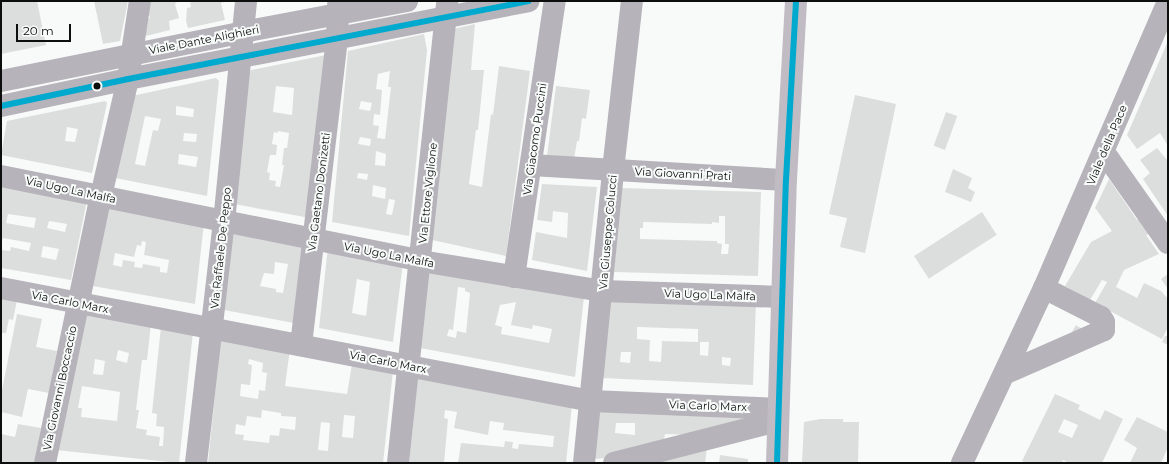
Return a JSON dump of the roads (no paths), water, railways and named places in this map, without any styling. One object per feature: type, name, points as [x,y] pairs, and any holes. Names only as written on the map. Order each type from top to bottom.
[{"type":"main road","points":[[777,463],[786,180],[796,1]]},
{"type":"street","name":"Via Giovanni Boccaccio","points":[[45,463],[101,196],[128,79],[140,1]]},
{"type":"street","name":"Via Raffaele De Peppo","points":[[196,463],[224,222],[246,1]]},
{"type":"street","name":"Viale Dante Alighieri","points":[[1,82],[243,32],[337,8],[407,1]]},
{"type":"street","points":[[1,106],[128,79],[337,39],[446,10],[528,1]]},
{"type":"street","name":"Via Giacomo Puccini","points":[[514,277],[556,1]]},
{"type":"street","name":"Via Giuseppe Colucci","points":[[584,463],[613,170],[632,1]]},
{"type":"street","name":"Via Gaetano Donizetti","points":[[301,345],[337,39],[337,8]]},
{"type":"street","name":"Viale della Pace","points":[[962,463],[1044,288],[1166,9]]},
{"type":"street","name":"Via Ettore Viglione","points":[[398,463],[410,366],[446,10]]},
{"type":"street","points":[[1104,152],[1168,243]]},
{"type":"street","name":"Via Giovanni Prati","points":[[531,165],[786,180]]},
{"type":"street","name":"Via Ugo La Malfa","points":[[1,176],[421,261],[602,291],[782,297]]},
{"type":"street","name":"Via Carlo Marx","points":[[1,288],[591,402],[778,415]]},
{"type":"street","points":[[1004,374],[1104,330],[1104,322],[1101,317],[1044,288]]},
{"type":"street","points":[[614,463],[778,415]]}]
